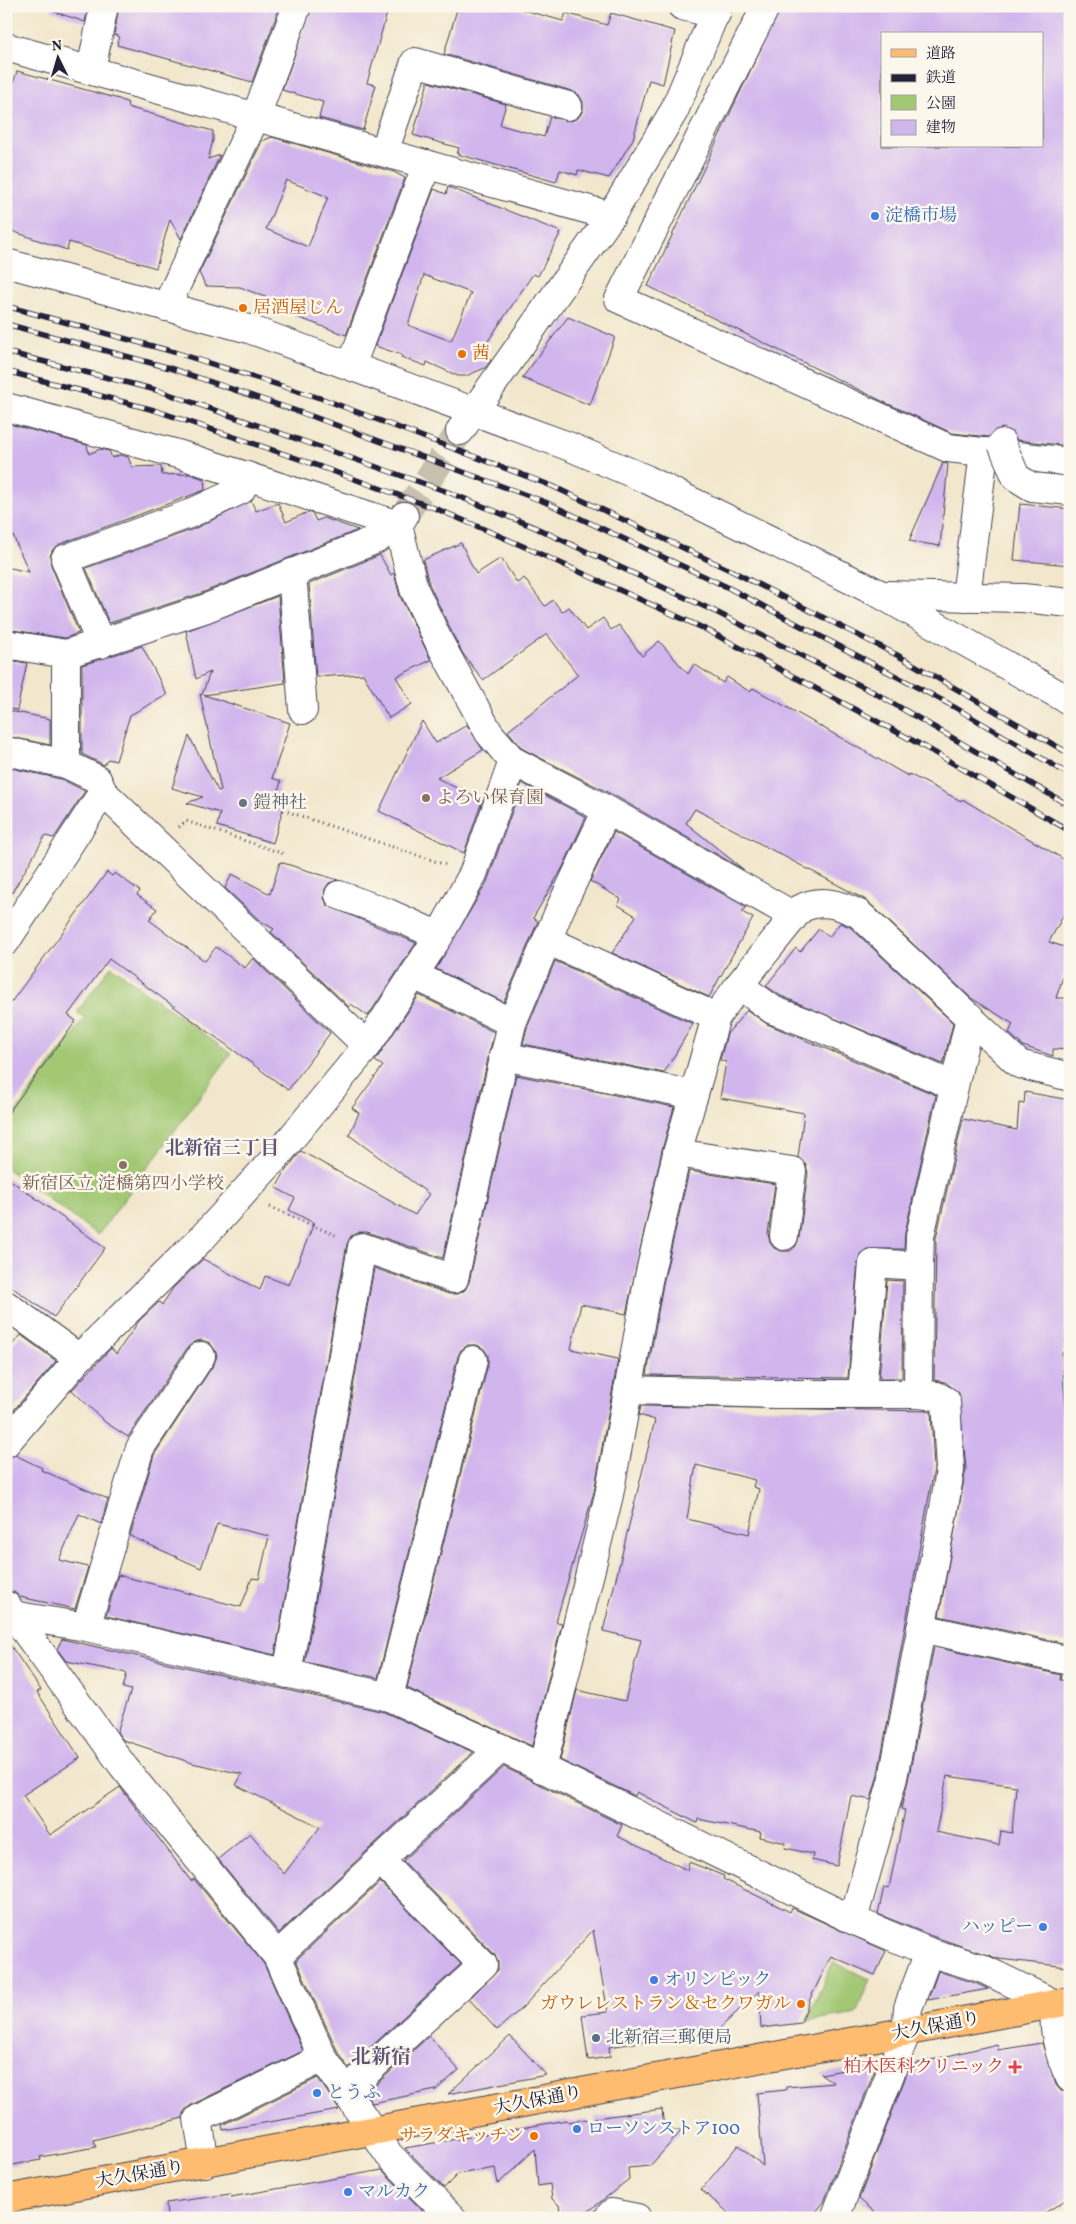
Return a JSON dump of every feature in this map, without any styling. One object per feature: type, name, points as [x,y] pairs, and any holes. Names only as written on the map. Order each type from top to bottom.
[{"type":"main road","name":"大久保通り","points":[[6,2199],[906,2033],[1063,2002]]},
{"type":"street","points":[[91,70],[104,6]]},
{"type":"street","points":[[166,307],[256,116],[297,6]]},
{"type":"street","points":[[466,421],[610,216],[674,111],[717,10],[682,6]]},
{"type":"street","points":[[766,6],[619,299],[948,448],[993,448],[1070,462]]},
{"type":"street","points":[[6,47],[610,216]]},
{"type":"street","points":[[384,152],[415,62],[568,106]]},
{"type":"street","points":[[351,366],[427,164]]},
{"type":"street","points":[[6,262],[249,329],[351,366],[466,421],[568,446],[646,479],[880,594],[1070,701]]},
{"type":"street","points":[[6,407],[181,455],[401,520]]},
{"type":"street","points":[[993,448],[1016,477],[1032,487],[1070,491]]},
{"type":"street","points":[[966,597],[993,448]]},
{"type":"street","points":[[101,644],[65,559],[215,502],[240,490],[247,476]]},
{"type":"street","points":[[6,644],[66,654],[101,644],[204,609],[377,538],[401,520]]},
{"type":"street","points":[[401,520],[414,589],[439,642],[489,733],[513,761],[607,810],[794,916]]},
{"type":"street","points":[[292,573],[303,710]]},
{"type":"street","points":[[880,594],[1023,598],[1070,603]]},
{"type":"street","points":[[66,654],[66,764]]},
{"type":"street","points":[[6,751],[66,764],[97,779],[103,792],[367,1046]]},
{"type":"street","points":[[6,1443],[79,1358],[202,1238],[276,1158],[367,1046],[439,936],[472,874],[513,761]]},
{"type":"street","points":[[8,937],[103,792]]},
{"type":"street","points":[[287,1674],[362,1247],[454,1279],[512,1023],[547,940],[607,810]]},
{"type":"street","points":[[339,896],[388,913],[439,936]]},
{"type":"street","points":[[542,1769],[609,1495],[648,1281],[677,1153],[716,1017],[739,985],[794,916],[810,904],[830,902],[859,914],[1019,1064],[1070,1078]]},
{"type":"street","points":[[547,940],[716,1017]]},
{"type":"street","points":[[414,975],[512,1023]]},
{"type":"street","points":[[739,985],[773,1010],[815,1026],[954,1086]]},
{"type":"street","points":[[918,1394],[920,1236],[970,1017]]},
{"type":"street","points":[[503,1056],[694,1095]]},
{"type":"street","points":[[677,1153],[792,1171],[784,1236]]},
{"type":"street","points":[[862,1393],[873,1263],[919,1266]]},
{"type":"street","points":[[6,1305],[79,1358]]},
{"type":"street","points":[[86,1627],[140,1448],[201,1356]]},
{"type":"street","points":[[389,1697],[473,1360]]},
{"type":"street","points":[[628,1390],[775,1394],[918,1394],[937,1396],[946,1402],[950,1470],[893,1778],[853,1920]]},
{"type":"street","points":[[9,1610],[389,1697],[501,1748],[853,1920],[929,1952],[981,1968],[1063,2002],[1053,2020],[1063,2065],[1070,2078]]},
{"type":"street","points":[[9,1610],[123,1766],[278,1956],[323,2058],[389,2155],[452,2218]]},
{"type":"street","points":[[921,1628],[1070,1661]]},
{"type":"street","points":[[278,1956],[501,1748]]},
{"type":"street","points":[[345,2092],[483,1965],[380,1860]]},
{"type":"street","points":[[842,2214],[906,2033],[908,2008],[929,1952]]},
{"type":"street","points":[[205,2163],[198,2120],[323,2058]]},
{"type":"street","points":[[608,2218],[612,2213],[637,2218]]},
{"type":"path","points":[[283,810],[472,874]]},
{"type":"path","points":[[159,847],[186,821],[284,854]]},
{"type":"path","points":[[242,1194],[362,1247]]},
{"type":"green space","points":[[111,966],[231,1054],[98,1235],[6,1168],[6,1125],[85,1018],[77,1012]]},
{"type":"green space","points":[[833,1962],[870,1979],[856,2013],[806,2021]]},
{"type":"building","points":[[53,6],[88,6],[85,22],[52,11]]},
{"type":"building","points":[[119,6],[280,6],[252,82],[117,45],[119,36],[114,35]]},
{"type":"building","points":[[312,6],[389,6],[367,83],[376,85],[363,130],[319,118],[323,102],[282,90]]},
{"type":"building","points":[[458,6],[509,6],[563,21],[566,13],[607,25],[611,13],[675,31],[663,84],[649,80],[633,139],[609,178],[578,170],[577,175],[560,170],[556,182],[457,154],[459,148],[413,135],[428,82],[506,104],[500,125],[544,137],[550,117],[571,121],[578,118],[583,111],[583,102],[579,95],[572,91],[444,54]]},
{"type":"building","name":"淀橋市場","points":[[781,6],[1070,6],[1070,446],[1017,440],[1012,432],[1003,428],[995,430],[989,437],[952,433],[884,402],[648,286]]},
{"type":"building","points":[[17,71],[119,99],[128,103],[127,107],[213,131],[213,140],[208,159],[220,155],[181,239],[170,219],[156,268],[69,242],[67,250],[6,229],[6,109]]},
{"type":"building","points":[[272,137],[394,172],[405,178],[346,335],[283,312],[285,305],[240,287],[206,286],[199,273],[262,141]],"holes":[[[286,180],[328,197],[308,247],[266,229]]]},
{"type":"building","points":[[448,187],[561,232],[538,276],[533,274],[478,356],[491,360],[485,368],[466,376],[458,376],[427,362],[426,366],[375,346],[434,189],[446,194]],"holes":[[[424,275],[471,293],[451,341],[408,325]]]},
{"type":"building","points":[[568,317],[615,337],[590,405],[522,378]]},
{"type":"building","points":[[6,423],[87,445],[89,454],[100,449],[109,451],[112,458],[120,455],[128,457],[132,467],[161,466],[162,475],[190,474],[204,479],[205,490],[60,544],[53,549],[50,556],[51,565],[79,633],[65,638],[6,629],[6,567],[29,572],[6,520]]},
{"type":"building","points":[[943,463],[948,464],[940,546],[909,541]]},
{"type":"building","points":[[251,501],[256,511],[278,503],[286,522],[308,512],[313,514],[316,521],[324,518],[358,530],[199,594],[109,623],[86,568],[194,529]]},
{"type":"building","points":[[1020,504],[1070,509],[1070,565],[1014,560]]},
{"type":"building","points":[[461,543],[476,574],[501,558],[517,583],[524,578],[545,606],[553,600],[562,612],[569,607],[586,630],[603,618],[611,630],[619,625],[642,656],[659,641],[688,674],[694,664],[723,683],[727,677],[750,692],[753,688],[908,776],[909,774],[961,801],[962,799],[1070,863],[1070,903],[1049,942],[1070,949],[1070,956],[1056,998],[1070,998],[1070,1050],[1053,1049],[1053,1056],[1023,1046],[1009,1033],[1013,1024],[971,998],[866,900],[695,809],[686,823],[744,870],[615,796],[523,749],[508,731],[578,675],[547,634],[483,680],[463,654],[453,635],[429,584],[423,560]]},
{"type":"building","points":[[380,555],[391,575],[394,573],[400,596],[431,660],[396,677],[412,704],[389,718],[363,674],[316,677],[309,584]]},
{"type":"building","points":[[278,596],[285,683],[204,695],[290,723],[272,778],[281,781],[277,796],[286,799],[273,843],[217,826],[220,813],[187,803],[203,797],[172,788],[189,736],[218,791],[221,790],[200,694],[202,695],[210,672],[196,679],[186,631]]},
{"type":"building","points":[[142,646],[167,695],[130,715],[116,761],[108,759],[104,765],[82,754],[82,665]]},
{"type":"building","points":[[6,660],[27,663],[17,710],[6,708]]},
{"type":"building","points":[[6,710],[50,719],[50,745],[6,736]]},
{"type":"building","points":[[422,721],[436,743],[467,725],[483,750],[437,778],[482,801],[464,853],[379,811]]},
{"type":"building","points":[[6,767],[61,779],[85,791],[54,838],[45,836],[6,903]]},
{"type":"building","points":[[522,783],[586,817],[563,867],[533,918],[538,921],[504,1002],[436,969],[487,882]]},
{"type":"building","points":[[614,832],[746,907],[742,912],[753,918],[709,997],[612,953],[636,916],[618,905],[621,899],[590,881]]},
{"type":"building","points":[[280,862],[338,880],[329,883],[325,889],[324,898],[327,905],[416,943],[368,1016],[351,1004],[349,1007],[271,932],[274,929],[259,920],[225,888],[232,874],[270,894]]},
{"type":"building","points":[[107,872],[112,876],[115,873],[140,891],[137,895],[157,909],[149,920],[205,961],[216,947],[245,968],[253,958],[330,1033],[288,1090],[109,959],[68,1015],[76,1021],[6,1116],[6,1009]]},
{"type":"building","points":[[840,923],[850,927],[953,1023],[943,1064],[781,996],[766,986],[796,948],[800,952],[819,929],[829,937]]},
{"type":"building","points":[[555,961],[693,1024],[664,1073],[523,1044],[527,1028]]},
{"type":"building","points":[[419,995],[494,1032],[443,1258],[367,1232],[359,1232],[351,1236],[347,1244],[275,1655],[106,1616],[118,1575],[241,1607],[252,1578],[259,1579],[269,1536],[217,1524],[201,1568],[130,1536],[154,1455],[214,1364],[217,1356],[210,1343],[201,1340],[194,1342],[188,1347],[128,1437],[105,1422],[72,1390],[111,1348],[116,1354],[139,1321],[159,1302],[162,1305],[173,1288],[203,1259],[260,1290],[265,1276],[289,1285],[314,1223],[289,1210],[295,1198],[276,1188],[286,1170],[301,1151],[415,1215],[429,1194],[349,1135],[359,1113],[352,1108],[383,1066],[375,1061]]},
{"type":"building","points":[[747,1010],[767,1024],[936,1095],[905,1233],[904,1249],[867,1249],[860,1254],[848,1378],[647,1375],[663,1284],[689,1171],[775,1184],[768,1234],[770,1243],[774,1248],[790,1251],[796,1246],[799,1238],[808,1173],[806,1165],[798,1157],[804,1113],[720,1098],[726,1062],[720,1060],[727,1034]]},
{"type":"building","points":[[516,1075],[674,1107],[662,1150],[626,1314],[581,1304],[571,1349],[618,1359],[594,1492],[556,1622],[562,1623],[532,1746],[407,1688],[488,1364],[488,1355],[484,1349],[477,1345],[468,1345],[461,1350],[458,1356],[378,1678],[305,1662],[374,1268],[449,1294],[458,1294],[465,1290],[469,1282]]},
{"type":"building","points":[[1025,1092],[1070,1100],[1068,1305],[1065,1352],[1062,1352],[1066,1418],[1070,1418],[1070,1627],[1067,1644],[939,1616],[966,1469],[959,1393],[945,1382],[934,1380],[936,1238],[963,1119],[1017,1130],[1019,1103],[1024,1104]]},
{"type":"building","points":[[6,1177],[105,1248],[54,1317],[6,1283]]},
{"type":"building","points":[[887,1280],[903,1281],[902,1378],[879,1378]]},
{"type":"building","points":[[21,1335],[56,1361],[6,1419],[6,1351]]},
{"type":"building","points":[[641,1406],[931,1411],[934,1469],[878,1774],[871,1800],[851,1796],[837,1866],[812,1860],[813,1854],[785,1848],[786,1843],[760,1837],[761,1832],[698,1819],[697,1823],[637,1792],[635,1796],[560,1760],[577,1690],[625,1701],[641,1640],[603,1631],[655,1420],[639,1415]],"holes":[[[696,1465],[755,1480],[753,1487],[759,1489],[749,1534],[687,1519]]]},
{"type":"building","points":[[15,1455],[42,1468],[41,1470],[108,1499],[101,1524],[79,1514],[59,1560],[88,1567],[75,1609],[20,1597],[14,1592],[6,1591],[6,1458]]},
{"type":"building","points":[[6,1639],[41,1690],[37,1692],[80,1758],[23,1795],[50,1835],[120,1787],[191,1881],[194,1879],[264,1964],[303,2051],[191,2105],[184,2111],[183,2118],[93,2140],[96,2147],[40,2157],[41,2160],[6,2166]]},
{"type":"building","points":[[62,1639],[384,1712],[473,1752],[279,1933],[218,1859],[250,1833],[284,1874],[320,1827],[236,1785],[242,1774],[192,1763],[123,1740],[117,1732],[131,1690],[123,1688],[127,1673],[66,1661],[57,1649]]},
{"type":"building","points":[[934,1647],[1061,1675],[1060,1680],[1070,1681],[1070,1953],[1068,1967],[999,1959],[932,1936],[878,1914],[884,1887],[889,1888],[905,1810],[901,1809]],"holes":[[[947,1776],[1016,1786],[1012,1833],[1001,1831],[999,1845],[936,1832]]]},
{"type":"building","points":[[504,1767],[622,1825],[617,1836],[687,1870],[689,1862],[724,1876],[723,1879],[790,1912],[792,1908],[886,1951],[875,1975],[831,1956],[810,1999],[801,2023],[761,2028],[759,1991],[718,2030],[609,2047],[610,2057],[588,2060],[582,2015],[608,2012],[593,1930],[523,2007],[497,2030],[469,1999],[498,1970],[498,1962],[494,1954],[403,1861]]},
{"type":"building","points":[[380,1882],[461,1964],[348,2068],[337,2050],[296,1960]]},
{"type":"building","points":[[938,1971],[975,1983],[988,1989],[928,2000]]},
{"type":"building","points":[[429,2036],[459,2070],[436,2090],[372,2103],[366,2094]]},
{"type":"building","points":[[510,2036],[546,2075],[448,2094]]},
{"type":"building","points":[[1042,2043],[1056,2085],[1061,2091],[1070,2093],[1070,2197],[1037,2218],[882,2218],[859,2199],[910,2065],[997,2044],[998,2050]]},
{"type":"building","points":[[877,2064],[824,2202],[811,2218],[735,2218],[701,2190],[738,2145],[763,2166],[757,2093],[786,2090],[786,2087],[834,2083],[821,2074]]},
{"type":"building","points":[[318,2078],[339,2110],[223,2130],[222,2125]]},
{"type":"building","points":[[662,2109],[664,2130],[682,2130],[650,2166],[628,2168],[629,2179],[589,2211],[560,2213],[559,2205],[552,2199],[550,2184],[538,2186],[535,2149],[498,2184],[495,2168],[458,2174],[444,2188],[405,2148],[567,2120],[568,2122],[586,2119],[597,2131],[595,2118]]},
{"type":"building","points":[[382,2170],[422,2210],[424,2218],[167,2218],[166,2203],[230,2194],[231,2197]]},
{"type":"tunnel","points":[[404,516],[460,431]]},
{"type":"railway","points":[[6,306],[174,352],[323,399],[552,486],[732,571],[897,655],[1070,754]]},
{"type":"railway","points":[[6,324],[170,368],[314,417],[545,502],[725,586],[949,704],[1070,775]]},
{"type":"railway","points":[[6,352],[160,391],[448,492],[534,527],[714,611],[875,693],[1070,806]]},
{"type":"railway","points":[[6,371],[154,410],[299,459],[437,509],[525,547],[705,629],[923,746],[1070,831]]},
{"type":"place","name":"淀橋市場","points":[[875,216]]},
{"type":"place","name":"居酒屋じん","points":[[243,308]]},
{"type":"place","name":"茜","points":[[462,354]]},
{"type":"place","name":"よろい保育園","points":[[426,798]]},
{"type":"place","name":"鎧神社","points":[[243,803]]},
{"type":"place","name":"新宿区立 淀橋第四小学校","points":[[123,1165]]},
{"type":"place","name":"ハッピー","points":[[1043,1927]]},
{"type":"place","name":"オリンピック","points":[[654,1980]]},
{"type":"place","name":"ガウレレストラン＆セクワガル","points":[[801,2004]]},
{"type":"place","name":"北新宿三郵便局","points":[[596,2038]]},
{"type":"place","name":"柏木医科クリニック","points":[[1015,2067]]},
{"type":"place","name":"とうふ","points":[[317,2093]]},
{"type":"place","name":"ローソンストア100","points":[[577,2129]]},
{"type":"place","name":"サラダキッチン","points":[[534,2136]]},
{"type":"place","name":"マルカク","points":[[348,2192]]},
{"type":"district","name":"北新宿三丁目","points":[[222,1149]]},
{"type":"district","name":"北新宿","points":[[381,2058]]}]
